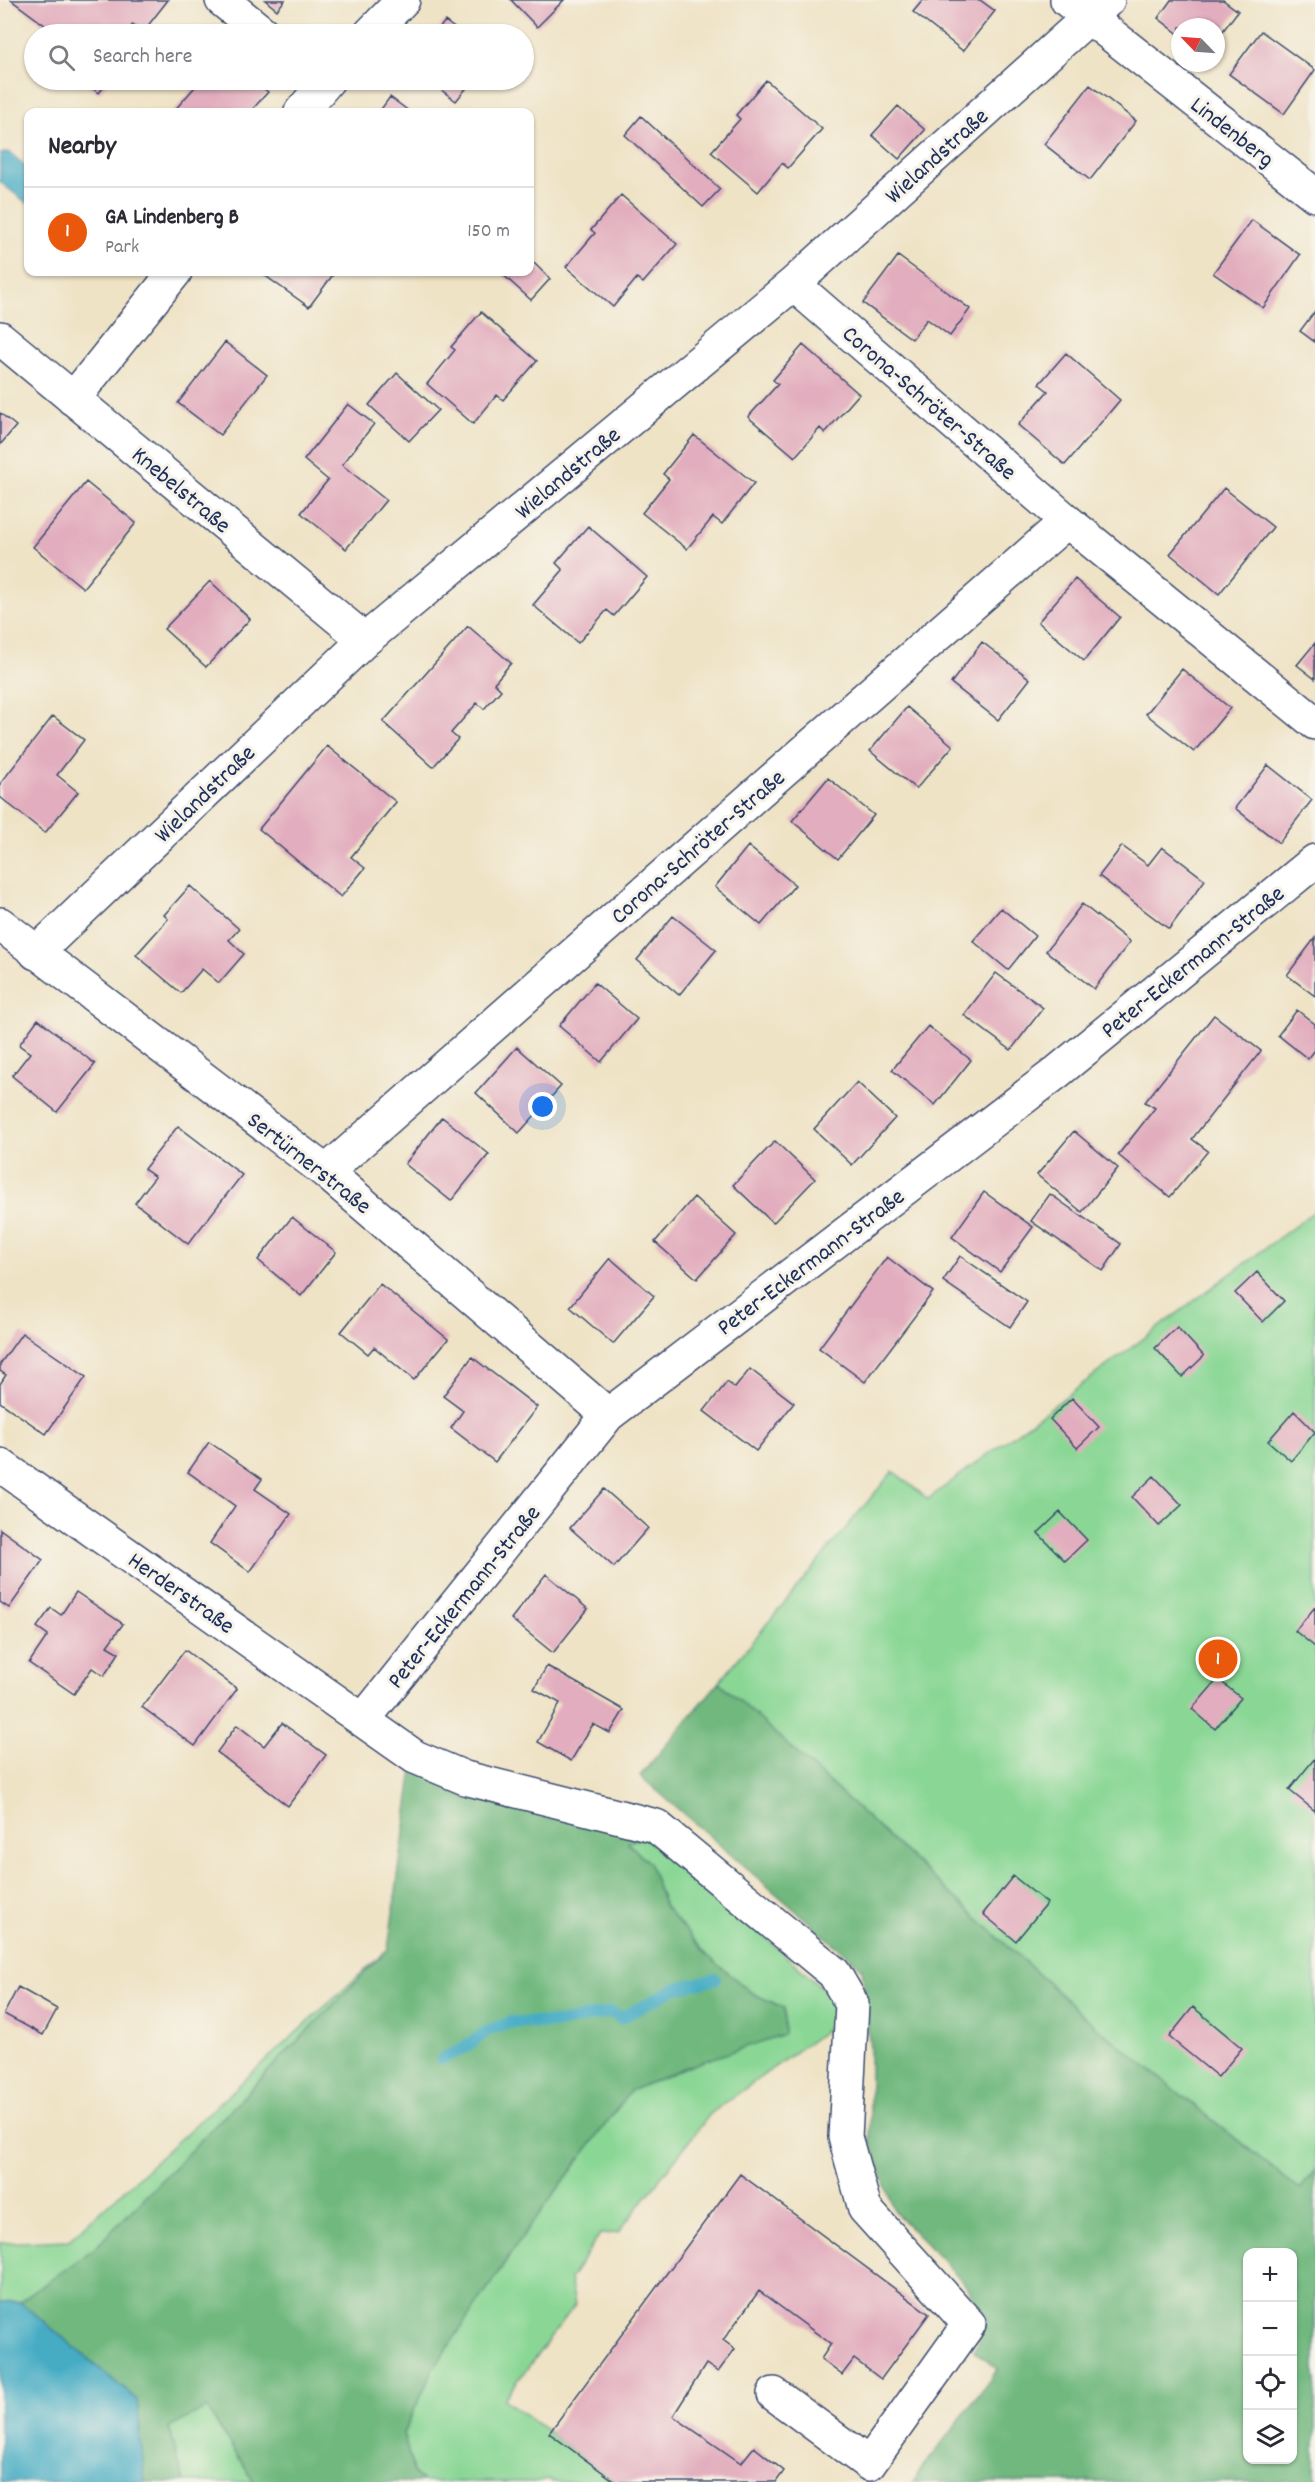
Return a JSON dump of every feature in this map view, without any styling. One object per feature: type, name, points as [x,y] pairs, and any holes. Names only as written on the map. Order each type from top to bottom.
[{"type":"street","points":[[222,0],[252,24]]},
{"type":"street","points":[[380,24],[403,0]]},
{"type":"street","name":"Lindenberg","points":[[1087,6],[1315,195]]},
{"type":"street","name":"Wielandstraße","points":[[36,953],[365,640],[793,284],[1087,6]]},
{"type":"street","points":[[304,108],[317,90]]},
{"type":"street","points":[[74,399],[172,276]]},
{"type":"street","name":"Corona-Schröter-Straße","points":[[793,284],[1067,521],[1315,723]]},
{"type":"street","name":"Knebelstraße","points":[[0,338],[365,640]]},
{"type":"street","name":"Corona-Schröter-Straße","points":[[326,1172],[1067,521]]},
{"type":"street","name":"Peter-Eckermann-Straße","points":[[363,1719],[608,1415],[1056,1073],[1315,861]]},
{"type":"street","name":"Sertürnerstraße","points":[[0,924],[326,1172],[608,1415]]},
{"type":"street","name":"Herderstraße","points":[[0,1465],[415,1757],[465,1778],[656,1826],[834,1973],[852,2004],[845,2137],[865,2209],[969,2324],[869,2464],[774,2394]]},
{"type":"green space","points":[[1315,1211],[1315,2170],[1300,2190],[1094,2025],[719,1682],[893,1471],[928,1499]]},
{"type":"green space","points":[[719,1682],[1094,2025],[1300,2190],[1315,2170],[1315,2482],[912,2482],[998,2369],[974,2351],[987,2318],[962,2280],[894,2211],[870,2141],[870,2050],[862,1968],[640,1776]]},
{"type":"green space","points":[[413,1768],[643,1836],[628,1843],[649,1863],[665,1907],[708,1956],[752,1993],[784,2008],[784,2034],[684,2068],[630,2091],[520,2240],[434,2368],[403,2433],[414,2474],[423,2482],[254,2482],[207,2408],[169,2428],[184,2482],[145,2482],[137,2400],[20,2302],[95,2248],[388,1949]]},
{"type":"green space","points":[[643,1836],[734,1909],[834,1999],[835,2023],[710,2114],[618,2233],[600,2234],[570,2279],[575,2305],[504,2399],[616,2482],[552,2482],[550,2479],[534,2482],[423,2482],[414,2474],[403,2434],[434,2368],[520,2240],[630,2091],[736,2047],[784,2008],[752,1993],[707,1956],[665,1907],[649,1863],[627,1842]]},
{"type":"green space","points":[[388,1949],[95,2248],[20,2302],[0,2303],[0,2243],[69,2240]]},
{"type":"green space","points":[[207,2408],[254,2482],[184,2482],[169,2427]]},
{"type":"water","points":[[9,152],[24,165],[24,201],[0,182],[0,154]]},
{"type":"water","points":[[20,2302],[137,2400],[145,2482],[0,2482],[0,2303]]},
{"type":"building","points":[[11,0],[168,0],[149,24],[43,24]]},
{"type":"building","points":[[265,0],[285,0],[277,10]]},
{"type":"building","points":[[511,0],[564,0],[537,27]]},
{"type":"building","points":[[923,0],[980,0],[995,11],[963,51],[913,12]]},
{"type":"building","points":[[1171,0],[1223,0],[1238,11],[1225,28],[1225,18],[1171,18],[1171,28],[1158,18]]},
{"type":"building","points":[[1261,31],[1315,70],[1284,114],[1229,74]]},
{"type":"building","points":[[766,80],[822,129],[788,168],[782,163],[758,192],[711,152],[740,119],[736,115]]},
{"type":"building","points":[[1090,85],[1136,121],[1090,180],[1044,144]]},
{"type":"building","points":[[192,90],[266,90],[268,92],[254,108],[176,108]]},
{"type":"building","points":[[441,90],[465,90],[456,101]]},
{"type":"building","points":[[390,97],[405,108],[382,108]]},
{"type":"building","points":[[898,106],[925,130],[899,159],[872,135]]},
{"type":"building","points":[[641,116],[720,189],[703,207],[625,135]]},
{"type":"building","points":[[621,195],[677,244],[643,283],[637,278],[613,307],[566,267],[595,233],[591,230]]},
{"type":"building","points":[[1252,220],[1300,255],[1263,308],[1213,273]]},
{"type":"building","points":[[898,256],[970,309],[950,336],[927,319],[912,339],[863,303]]},
{"type":"building","points":[[534,263],[550,279],[531,300],[504,276],[534,276]]},
{"type":"building","points":[[266,276],[332,276],[309,307]]},
{"type":"building","points":[[1315,311],[1315,342],[1300,331]]},
{"type":"building","points":[[481,312],[537,361],[503,400],[497,395],[473,424],[427,384],[455,350],[451,347]]},
{"type":"building","points":[[225,342],[267,375],[220,435],[178,403]]},
{"type":"building","points":[[803,345],[859,394],[825,433],[820,428],[795,457],[748,417],[778,384],[773,380]]},
{"type":"building","points":[[1066,353],[1120,400],[1065,465],[1018,425],[1048,391],[1039,384]]},
{"type":"building","points":[[397,373],[438,410],[409,441],[369,405]]},
{"type":"building","points":[[348,404],[374,424],[342,465],[386,500],[346,549],[301,513],[328,480],[304,460]]},
{"type":"building","points":[[0,413],[16,426],[0,445]]},
{"type":"building","points":[[694,435],[754,483],[722,524],[713,517],[687,549],[642,513],[669,479],[663,474]]},
{"type":"building","points":[[86,482],[136,523],[83,588],[33,547]]},
{"type":"building","points":[[1224,488],[1273,527],[1219,594],[1170,554]]},
{"type":"building","points":[[588,526],[647,577],[614,616],[607,610],[578,643],[533,605],[563,570],[556,563]]},
{"type":"building","points":[[1075,579],[1120,617],[1084,661],[1038,622]]},
{"type":"building","points":[[210,581],[250,619],[206,667],[164,629]]},
{"type":"building","points":[[468,626],[511,663],[494,683],[501,690],[484,709],[477,703],[451,733],[458,739],[433,767],[383,722]]},
{"type":"building","points":[[982,642],[1030,679],[998,720],[951,683]]},
{"type":"building","points":[[1315,643],[1315,679],[1297,665]]},
{"type":"building","points":[[1182,669],[1230,708],[1194,752],[1146,714]]},
{"type":"building","points":[[907,707],[953,746],[916,789],[870,751]]},
{"type":"building","points":[[53,716],[84,740],[57,775],[78,792],[45,833],[0,797],[0,784]]},
{"type":"building","points":[[327,746],[396,802],[351,857],[365,868],[341,897],[259,829]]},
{"type":"building","points":[[1268,765],[1312,800],[1279,843],[1235,808]]},
{"type":"building","points":[[828,778],[874,815],[838,859],[792,821]]},
{"type":"building","points":[[748,846],[795,885],[761,925],[715,887]]},
{"type":"building","points":[[1122,846],[1148,865],[1162,847],[1205,880],[1169,929],[1099,876]]},
{"type":"building","points":[[190,886],[239,929],[229,940],[244,954],[219,983],[202,969],[181,993],[136,955],[168,919],[164,915]]},
{"type":"building","points":[[1082,904],[1130,942],[1094,989],[1046,951]]},
{"type":"building","points":[[1001,908],[1035,936],[1008,970],[973,941]]},
{"type":"building","points":[[673,916],[716,950],[679,995],[637,960]]},
{"type":"building","points":[[1315,938],[1315,996],[1287,975]]},
{"type":"building","points":[[996,973],[1043,1008],[1011,1050],[964,1015]]},
{"type":"building","points":[[595,983],[637,1019],[601,1062],[559,1026]]},
{"type":"building","points":[[1297,1010],[1315,1024],[1315,1050],[1308,1059],[1278,1035]]},
{"type":"building","points":[[1214,1015],[1261,1051],[1192,1139],[1208,1151],[1170,1197],[1118,1155],[1155,1108],[1145,1102]]},
{"type":"building","points":[[38,1019],[95,1064],[57,1112],[12,1076],[30,1053],[19,1045]]},
{"type":"building","points":[[928,1026],[971,1060],[935,1105],[892,1070]]},
{"type":"building","points":[[517,1047],[561,1086],[519,1133],[476,1093]]},
{"type":"building","points":[[857,1082],[895,1118],[852,1165],[814,1129]]},
{"type":"building","points":[[442,1117],[489,1154],[451,1201],[405,1164]]},
{"type":"building","points":[[178,1126],[242,1175],[188,1244],[135,1203],[155,1177],[144,1169]]},
{"type":"building","points":[[1074,1131],[1118,1168],[1082,1212],[1037,1175]]},
{"type":"building","points":[[775,1141],[815,1179],[773,1223],[733,1185]]},
{"type":"building","points":[[984,1192],[1033,1227],[1000,1272],[952,1237]]},
{"type":"building","points":[[1050,1194],[1121,1244],[1103,1271],[1031,1221]]},
{"type":"building","points":[[694,1197],[736,1235],[697,1279],[655,1242]]},
{"type":"building","points":[[292,1217],[336,1252],[301,1296],[258,1260]]},
{"type":"building","points":[[960,1256],[1027,1302],[1010,1327],[943,1281]]},
{"type":"building","points":[[887,1257],[933,1292],[865,1382],[819,1348]]},
{"type":"building","points":[[610,1258],[654,1296],[613,1344],[570,1307]]},
{"type":"building","points":[[1257,1272],[1284,1301],[1263,1322],[1235,1293]]},
{"type":"building","points":[[380,1284],[448,1339],[414,1380],[374,1347],[368,1354],[341,1332]]},
{"type":"building","points":[[1177,1327],[1204,1356],[1182,1377],[1155,1348]]},
{"type":"building","points":[[22,1333],[86,1377],[46,1434],[0,1402],[0,1384],[6,1375],[0,1371],[0,1364]]},
{"type":"building","points":[[472,1357],[537,1407],[495,1462],[451,1428],[463,1411],[443,1396]]},
{"type":"building","points":[[750,1369],[794,1403],[756,1451],[704,1411],[727,1382],[735,1388]]},
{"type":"building","points":[[1072,1398],[1099,1427],[1077,1448],[1050,1419]]},
{"type":"building","points":[[1294,1411],[1315,1432],[1291,1461],[1268,1441]]},
{"type":"building","points":[[209,1442],[262,1479],[255,1489],[291,1514],[250,1572],[210,1543],[235,1506],[188,1472]]},
{"type":"building","points":[[1154,1476],[1182,1505],[1159,1526],[1132,1497]]},
{"type":"building","points":[[604,1489],[648,1528],[614,1567],[570,1528]]},
{"type":"building","points":[[1060,1512],[1087,1540],[1065,1561],[1038,1533]]},
{"type":"building","points":[[0,1529],[43,1560],[9,1608],[0,1602]]},
{"type":"building","points":[[546,1574],[588,1609],[553,1653],[511,1619]]},
{"type":"building","points":[[76,1592],[123,1624],[107,1646],[119,1653],[104,1676],[92,1668],[74,1694],[29,1663],[48,1635],[37,1627],[51,1608],[61,1615]]},
{"type":"building","points":[[1315,1607],[1315,1647],[1295,1631]]},
{"type":"building","points":[[185,1650],[237,1689],[195,1746],[142,1707]]},
{"type":"building","points":[[547,1666],[624,1710],[610,1733],[593,1724],[571,1761],[538,1742],[560,1703],[534,1689]]},
{"type":"building","points":[[1218,1679],[1241,1698],[1215,1729],[1192,1709]]},
{"type":"building","points":[[282,1723],[326,1755],[288,1806],[217,1752],[237,1725],[264,1746]]},
{"type":"building","points":[[1315,1758],[1315,1811],[1289,1790]]},
{"type":"building","points":[[1013,1876],[1047,1903],[1016,1941],[983,1914]]},
{"type":"building","points":[[18,1987],[57,2009],[43,2035],[4,2014]]},
{"type":"building","points":[[1193,2007],[1242,2048],[1218,2077],[1169,2037]]},
{"type":"building","points":[[740,2174],[929,2314],[881,2379],[854,2359],[842,2375],[821,2359],[831,2344],[759,2291],[723,2340],[735,2349],[718,2372],[706,2364],[673,2416],[741,2463],[754,2447],[784,2471],[776,2482],[616,2482],[549,2433]]},
{"type":"waterway","points":[[442,2059],[466,2047],[487,2031],[511,2022],[559,2023],[611,2012],[621,2018],[676,1988],[715,1979]]},
{"type":"place","name":"GA Lindenberg B","points":[[1218,1659]]}]
